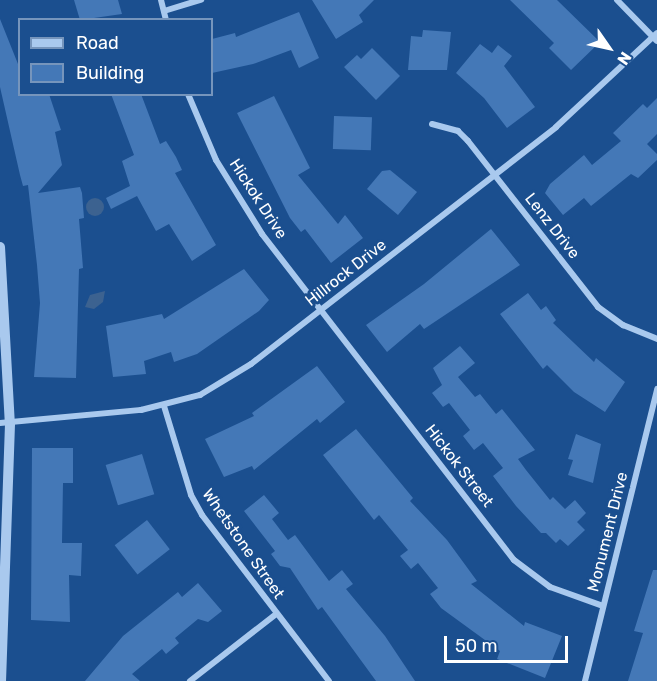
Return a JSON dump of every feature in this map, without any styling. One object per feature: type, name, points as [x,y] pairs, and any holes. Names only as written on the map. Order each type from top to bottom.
[{"type":"street","points":[[160,0],[166,18]]},
{"type":"street","points":[[164,11],[201,0]]},
{"type":"street","points":[[617,0],[656,37]]},
{"type":"street","name":"Hillrock Drive","points":[[5,423],[164,406],[200,395],[251,364],[321,310],[600,90],[656,37]]},
{"type":"street","name":"Hickok Drive","points":[[189,96],[238,198],[321,310]]},
{"type":"street","name":"Lenz Drive","points":[[432,124],[458,131],[598,307],[623,325],[657,339]]},
{"type":"street","points":[[0,247],[5,423],[0,681]]},
{"type":"street","name":"Hickok Street","points":[[321,310],[514,560],[550,587],[603,606]]},
{"type":"street","name":"Monument Drive","points":[[585,681],[657,389]]},
{"type":"street","name":"Whetstone Street","points":[[164,406],[191,495],[276,614],[329,681]]},
{"type":"street","points":[[190,681],[276,614]]},
{"type":"water","points":[[91,198],[99,198],[104,203],[102,214],[91,216],[86,211],[86,203]]},
{"type":"water","points":[[105,291],[103,302],[94,309],[85,307],[90,295]]},
{"type":"building","points":[[74,0],[118,0],[122,14],[94,18],[79,18]]},
{"type":"building","points":[[312,0],[374,0],[359,15],[363,22],[336,39]]},
{"type":"building","points":[[510,0],[557,0],[600,42],[571,70],[549,48],[554,43]]},
{"type":"building","points":[[299,12],[319,58],[299,68],[291,50],[253,64],[213,73],[213,39],[235,33],[236,37]]},
{"type":"building","points":[[0,19],[18,64],[18,96],[50,96],[61,130],[55,132],[62,165],[38,193],[80,187],[82,193],[84,218],[79,219],[83,268],[79,269],[76,378],[34,377],[40,303],[28,185],[23,186],[0,87]]},
{"type":"building","points":[[423,30],[451,32],[447,70],[408,70],[411,36],[422,37]]},
{"type":"building","points":[[480,44],[492,53],[498,45],[512,56],[504,66],[535,107],[507,128],[484,98],[456,73]]},
{"type":"building","points":[[372,48],[400,76],[376,100],[344,67],[357,55],[361,59]]},
{"type":"building","points":[[112,96],[142,96],[160,144],[166,141],[176,157],[182,170],[175,173],[216,245],[192,261],[169,224],[156,231],[137,196],[111,209],[106,198],[130,186],[122,161],[134,155]]},
{"type":"building","points":[[274,96],[310,168],[298,175],[338,224],[345,215],[363,238],[331,263],[305,229],[301,232],[290,218],[237,113]]},
{"type":"building","points":[[657,98],[657,134],[647,144],[657,154],[657,160],[638,178],[631,174],[591,206],[584,198],[563,215],[545,193],[550,184],[584,155],[592,165],[621,141],[613,133],[643,104],[647,108]]},
{"type":"building","points":[[334,116],[372,117],[371,150],[333,149]]},
{"type":"building","points":[[390,170],[417,192],[398,215],[367,189],[382,171]]},
{"type":"building","points":[[491,229],[520,265],[424,329],[420,324],[387,352],[366,325],[424,284]]},
{"type":"building","points":[[244,269],[269,300],[259,311],[197,354],[174,362],[171,352],[144,361],[146,374],[113,377],[106,326],[162,314],[164,319]]},
{"type":"building","points":[[528,293],[541,310],[546,306],[556,320],[553,323],[594,362],[596,358],[625,382],[605,412],[574,392],[547,365],[543,369],[500,314]]},
{"type":"building","points":[[460,346],[475,363],[458,377],[475,397],[480,394],[496,414],[502,409],[535,450],[518,459],[526,470],[550,500],[553,497],[565,509],[575,500],[586,513],[577,522],[585,530],[568,546],[560,539],[556,543],[546,533],[541,533],[516,506],[493,476],[503,468],[483,443],[474,450],[463,436],[470,430],[449,403],[443,407],[432,393],[442,385],[433,368]]},
{"type":"building","points":[[317,366],[345,402],[320,423],[317,419],[254,470],[252,466],[224,477],[205,439],[254,416],[252,413]]},
{"type":"building","points":[[356,429],[413,498],[410,501],[447,540],[477,581],[471,584],[524,626],[525,622],[562,636],[545,678],[497,659],[500,651],[441,608],[430,594],[438,588],[418,563],[411,569],[400,556],[408,550],[379,515],[374,520],[323,455]]},
{"type":"building","points":[[576,434],[601,444],[593,483],[568,475],[573,460],[568,459]]},
{"type":"building","points":[[32,448],[73,448],[73,483],[63,483],[62,543],[82,543],[81,576],[69,575],[70,622],[31,620]]},
{"type":"building","points":[[142,454],[154,494],[118,505],[106,465]]},
{"type":"building","points":[[264,495],[279,513],[272,519],[288,540],[295,535],[329,581],[342,570],[353,584],[346,589],[385,636],[415,681],[376,681],[322,607],[318,610],[290,568],[280,566],[271,554],[275,551],[244,511]]},
{"type":"building","points":[[147,520],[170,549],[137,574],[115,545]]},
{"type":"building","points":[[653,570],[657,570],[657,681],[628,681],[643,633],[634,631]]},
{"type":"building","points":[[198,583],[222,611],[208,622],[198,619],[175,638],[179,643],[166,654],[162,649],[132,674],[140,681],[85,681],[123,636],[178,592],[182,597]]}]
